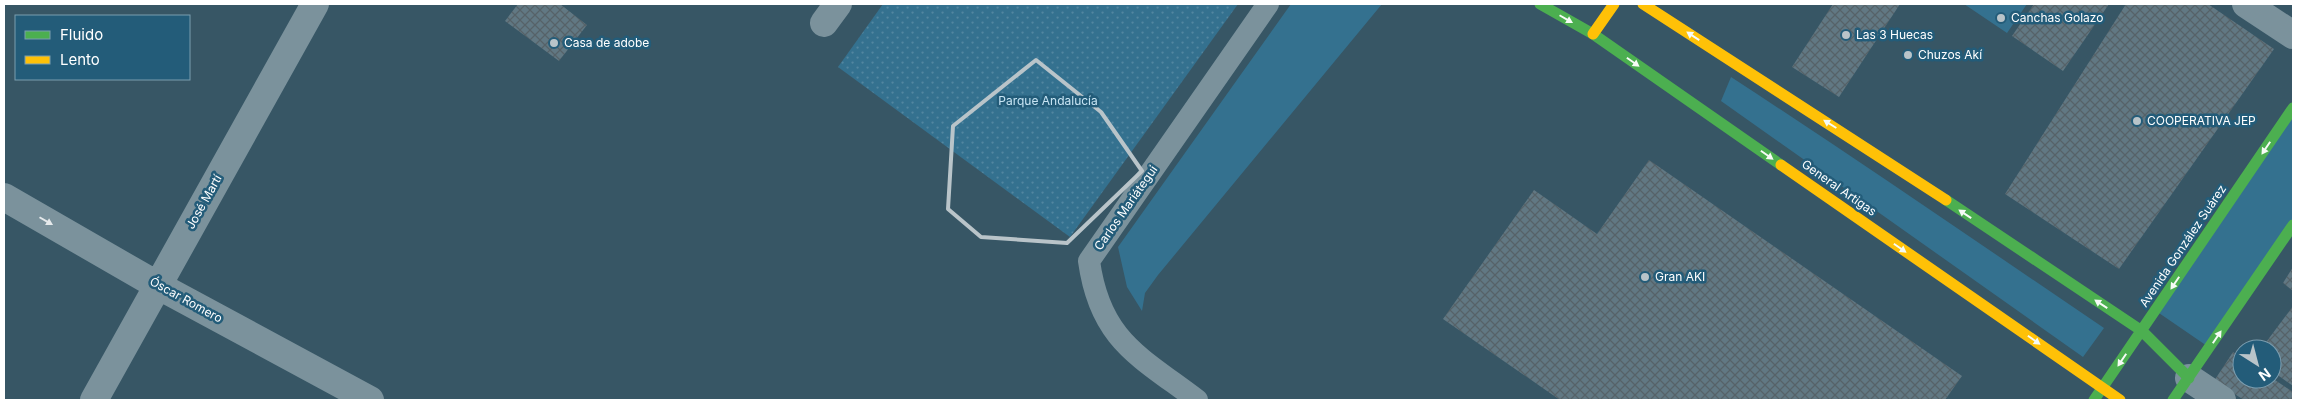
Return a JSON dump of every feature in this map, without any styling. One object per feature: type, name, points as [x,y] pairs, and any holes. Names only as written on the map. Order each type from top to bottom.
[{"type":"street","name":"José Martí","points":[[94,400],[315,4]]},
{"type":"street","name":"General Artigas","points":[[1540,4],[1593,34],[2120,400]]},
{"type":"street","points":[[1593,34],[1614,4]]},
{"type":"street","points":[[1643,4],[1860,143],[2142,331],[2189,378],[2222,400]]},
{"type":"street","points":[[2246,4],[2293,35]]},
{"type":"street","name":"Avenida González Suárez","points":[[2094,400],[2293,108]]},
{"type":"street","name":"Óscar Romero","points":[[4,197],[157,285],[370,400]]},
{"type":"street","points":[[2173,400],[2293,225]]},
{"type":"lane","name":"Carlos Mariátegui","points":[[1197,400],[1133,352],[1114,333],[1102,311],[1093,287],[1089,261],[1268,4]]},
{"type":"highlighted area","points":[[1036,60],[1101,112],[1142,171],[1067,243],[981,237],[948,209],[953,126]]},
{"type":"green space","name":"Parque Andalucía","points":[[883,4],[1238,4],[1070,237],[838,67]]},
{"type":"green space","points":[[1291,4],[1382,4],[1158,275],[1145,293],[1142,311],[1127,287],[1118,247]]},
{"type":"green space","name":"Canchas Golazo","points":[[1964,4],[2027,4],[2007,33]]},
{"type":"green space","points":[[1731,77],[1872,170],[2104,328],[2083,357],[1721,101]]},
{"type":"green space","points":[[2293,108],[2293,225],[2210,348],[2156,311]]},
{"type":"building","name":"Casa de adobe","points":[[518,4],[560,4],[587,25],[559,61],[505,21]]},
{"type":"building","name":"Las 3 Huecas","points":[[1833,4],[1900,4],[1839,97],[1792,67]]},
{"type":"building","points":[[2034,4],[2109,4],[2063,71],[2012,36]]},
{"type":"building","name":"COOPERATIVA JEP","points":[[2126,4],[2208,4],[2274,49],[2119,269],[2005,194]]},
{"type":"building","name":"Gran AKI","points":[[1649,160],[1962,376],[1945,400],[1560,400],[1443,319],[1534,190],[1597,234]]},
{"type":"building","points":[[2293,267],[2293,291],[2283,283]]},
{"type":"building","points":[[2293,306],[2293,386],[2282,378],[2282,339],[2268,339]]},
{"type":"building","points":[[2232,354],[2232,389],[2282,389],[2282,385],[2293,392],[2293,400],[2244,400],[2214,381]]},
{"type":"traffic: fast","points":[[1540,4],[1593,34],[1781,165]]},
{"type":"traffic: fast","points":[[2094,400],[2293,108]]},
{"type":"traffic: fast","points":[[1946,200],[2142,331],[2189,378]]},
{"type":"traffic: fast","points":[[2173,400],[2293,225]]},
{"type":"traffic: slow","points":[[1593,34],[1614,4]]},
{"type":"traffic: slow","points":[[1643,4],[1946,200]]},
{"type":"traffic: slow","points":[[1781,165],[2120,400]]},
{"type":"place","name":"Canchas Golazo","points":[[2001,18]]},
{"type":"place","name":"Las 3 Huecas","points":[[1846,35]]},
{"type":"place","name":"Casa de adobe","points":[[554,43]]},
{"type":"place","name":"Chuzos Akí","points":[[1908,55]]},
{"type":"place","name":"COOPERATIVA JEP","points":[[2137,121]]},
{"type":"place","name":"Gran AKI","points":[[1645,277]]}]
